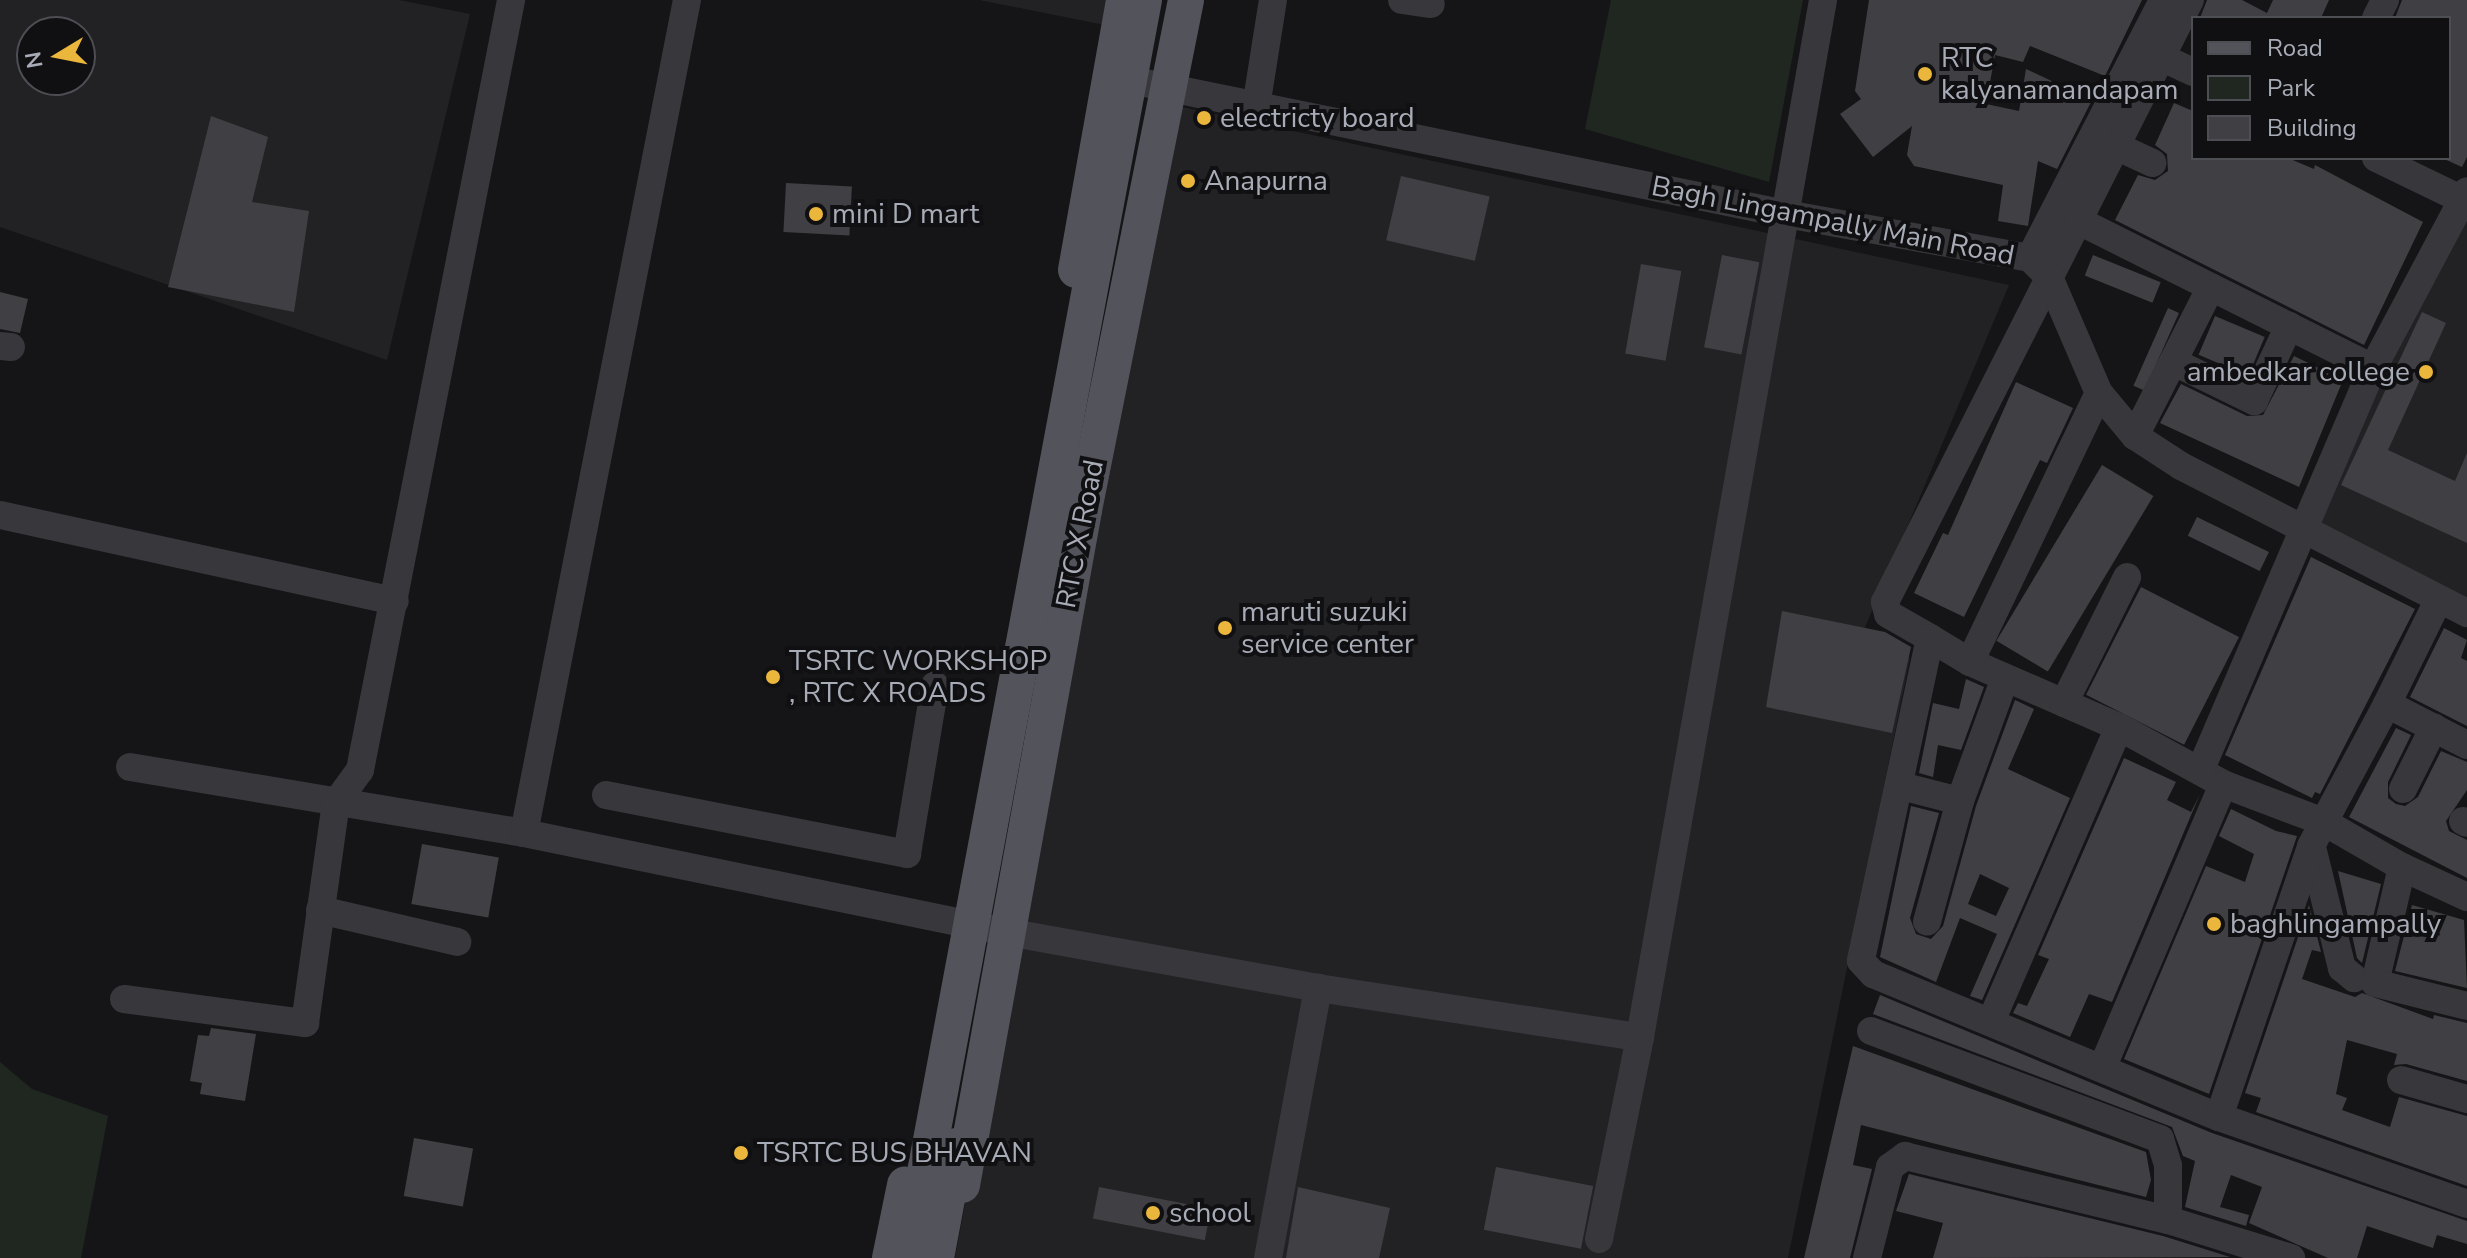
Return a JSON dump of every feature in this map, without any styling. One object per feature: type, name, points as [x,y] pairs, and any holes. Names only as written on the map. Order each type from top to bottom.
[{"type":"main road","name":"RTC X Road","points":[[890,1258],[957,921],[1124,0]]},
{"type":"main road","points":[[909,1258],[1144,0]]},
{"type":"main road","points":[[936,1258],[1170,0]]},
{"type":"main road","name":"RTC X Road","points":[[948,1258],[1007,932],[1186,0]]},
{"type":"street","points":[[124,999],[305,1023],[336,803],[360,770],[511,0]]},
{"type":"street","points":[[524,833],[687,0]]},
{"type":"street","points":[[1256,107],[1273,0]]},
{"type":"street","points":[[1402,0],[1431,4]]},
{"type":"street","points":[[1599,1239],[1640,1037],[1823,0]]},
{"type":"street","points":[[2163,0],[1885,602],[1888,614],[1970,662],[2119,727],[2318,834],[2467,897]]},
{"type":"street","points":[[2040,268],[2079,221],[2118,147],[2177,51],[2190,0]]},
{"type":"street","points":[[2177,51],[2191,69]]},
{"type":"street","name":"Bagh Lingampally Main Road","points":[[1109,75],[2040,268],[2099,393],[2135,436],[2304,532],[2467,613]]},
{"type":"street","points":[[2118,147],[2153,163]]},
{"type":"street","points":[[2381,160],[2466,194]]},
{"type":"street","points":[[2415,160],[2466,194]]},
{"type":"street","points":[[2103,1066],[2304,532],[2373,368],[2466,194]]},
{"type":"street","points":[[2079,221],[2373,368]]},
{"type":"street","points":[[2135,436],[2176,363],[2211,287]]},
{"type":"street","points":[[2176,363],[2254,401],[2289,326]]},
{"type":"street","points":[[1970,662],[2099,393]]},
{"type":"street","points":[[0,515],[395,601]]},
{"type":"street","points":[[2064,703],[2127,577]]},
{"type":"street","points":[[2219,1117],[2318,834],[2439,599]]},
{"type":"street","points":[[1930,638],[1863,967],[2219,1117],[2467,1204]]},
{"type":"street","points":[[1927,922],[1960,801],[2005,678]]},
{"type":"street","points":[[606,795],[907,854],[935,685]]},
{"type":"street","points":[[2387,704],[2467,745]]},
{"type":"street","points":[[1992,1019],[2119,727]]},
{"type":"street","points":[[2403,789],[2434,727]]},
{"type":"street","points":[[130,767],[524,833],[1007,932],[1318,988],[1640,1037]]},
{"type":"street","points":[[1901,786],[1960,801]]},
{"type":"street","points":[[2318,834],[2342,968],[2354,978]]},
{"type":"street","points":[[2402,867],[2375,983],[2467,1006]]},
{"type":"street","points":[[320,910],[457,942]]},
{"type":"street","points":[[1268,1258],[1318,988]]},
{"type":"street","points":[[1871,1031],[2160,1139],[2168,1166],[2168,1220]]},
{"type":"street","points":[[2401,1080],[2467,1099]]},
{"type":"street","points":[[1867,1258],[1890,1167],[1905,1156],[2168,1220],[2291,1258]]},
{"type":"shaded area","points":[[0,0],[399,0],[470,14],[387,360],[0,227]]},
{"type":"shaded area","points":[[979,0],[1115,0],[1110,26]]},
{"type":"shaded area","points":[[1168,104],[2009,285],[1863,632],[1910,658],[1788,1258],[955,1258]]},
{"type":"shaded area","name":"ambedkar college","points":[[2457,209],[2467,214],[2467,603],[2316,530]]},
{"type":"green space","points":[[1611,0],[1803,0],[1769,182],[1585,129]]},
{"type":"green space","points":[[0,1062],[32,1089],[108,1116],[81,1258],[0,1258]]},
{"type":"building","points":[[1869,0],[2142,0],[2105,76],[2030,46],[2023,62],[1995,55],[1986,104],[2019,111],[2026,69],[2092,100],[2057,169],[2038,161],[2028,226],[1998,221],[2003,185],[1914,166],[1907,155],[1912,126],[1873,157],[1840,114],[1861,99],[1855,91]]},
{"type":"building","points":[[2207,0],[2242,0],[2267,13],[2273,0],[2329,0],[2322,16],[2201,16]]},
{"type":"building","points":[[2402,0],[2467,0],[2467,157],[2462,167],[2446,160],[2451,160],[2451,16],[2396,16]]},
{"type":"building","points":[[2174,103],[2191,110],[2191,160],[2293,160],[2314,169],[2315,165],[2423,222],[2364,345],[2115,220],[2138,175],[2155,180],[2168,171],[2167,154],[2155,145]]},
{"type":"building","points":[[211,116],[268,137],[252,202],[309,211],[294,312],[168,287]]},
{"type":"building","points":[[1401,176],[1490,196],[1475,261],[1386,240]]},
{"type":"building","name":"mini D mart","points":[[786,183],[852,186],[849,235],[783,232]]},
{"type":"building","points":[[1722,255],[1759,262],[1741,355],[1704,347]]},
{"type":"building","points":[[2093,255],[2161,282],[2152,303],[2085,275]]},
{"type":"building","points":[[1641,264],[1681,271],[1666,361],[1625,354]]},
{"type":"building","points":[[0,292],[28,299],[20,333],[0,329]]},
{"type":"building","points":[[2168,308],[2179,313],[2144,391],[2133,386]]},
{"type":"building","points":[[2422,312],[2446,323],[2388,450],[2455,481],[2467,453],[2467,543],[2341,485]]},
{"type":"building","points":[[2215,316],[2265,337],[2248,376],[2199,355]]},
{"type":"building","points":[[2294,356],[2343,380],[2299,487],[2160,423],[2181,384],[2247,416],[2263,415]]},
{"type":"building","points":[[2016,382],[2073,408],[2047,463],[2040,460],[1964,617],[1914,593],[1943,533],[1948,535]]},
{"type":"building","points":[[2102,465],[2153,496],[2048,672],[1996,641]]},
{"type":"building","points":[[2197,517],[2269,552],[2260,571],[2188,536]]},
{"type":"building","points":[[2311,557],[2415,609],[2320,794],[2315,792],[2312,798],[2225,755]]},
{"type":"building","points":[[2141,587],[2239,637],[2184,745],[2086,695]]},
{"type":"building","points":[[1782,611],[1885,632],[1911,647],[1892,733],[1766,707]]},
{"type":"building","points":[[2444,628],[2467,640],[2461,658],[2467,661],[2467,726],[2410,697]]},
{"type":"building","points":[[1966,679],[1984,687],[1961,750],[1938,745],[1933,777],[1919,773],[1933,703],[1959,709]]},
{"type":"building","points":[[2015,700],[2034,709],[2008,769],[2070,798],[1982,1000],[1970,996],[1997,934],[1960,918],[1936,982],[1880,957],[1911,806],[1939,813],[1910,918],[1916,934],[1931,939],[1943,926],[1976,806]],"holes":[[[1980,874],[2009,888],[1996,916],[1968,904]]]},
{"type":"building","points":[[2396,728],[2411,735],[2388,782],[2388,798],[2396,804],[2405,806],[2418,797],[2441,751],[2467,762],[2467,790],[2446,821],[2449,831],[2467,840],[2467,878],[2349,817]]},
{"type":"building","points":[[2124,758],[2176,782],[2167,800],[2191,812],[2200,794],[2112,1002],[2089,994],[2070,1037],[2013,1013],[2018,1003],[2027,1006],[2049,959],[2038,955]]},
{"type":"building","points":[[2231,809],[2276,831],[2297,836],[2209,1094],[2124,1059],[2206,866],[2245,882],[2254,854],[2219,836]]},
{"type":"building","points":[[422,844],[499,858],[488,918],[411,904]]},
{"type":"building","points":[[2338,871],[2381,884],[2362,963],[2357,958]]},
{"type":"building","points":[[2309,905],[2321,952],[2312,950],[2302,979],[2355,997],[2362,993],[2433,1019],[2434,1015],[2467,1023],[2467,1081],[2406,1064],[2394,1065],[2397,1054],[2347,1040],[2336,1094],[2347,1098],[2342,1110],[2390,1127],[2399,1097],[2467,1116],[2467,1186],[2256,1112],[2261,1098],[2245,1093]]},
{"type":"building","points":[[2412,905],[2464,920],[2467,988],[2395,971]]},
{"type":"building","points":[[1880,995],[2212,1133],[2467,1221],[2467,1244],[2437,1235],[2433,1248],[2367,1226],[2357,1258],[2328,1258],[2249,1223],[2262,1187],[2231,1175],[2220,1207],[2249,1215],[2246,1226],[2185,1207],[2195,1161],[2183,1156],[2172,1127],[1873,1014]]},
{"type":"building","points":[[211,1028],[256,1034],[245,1101],[200,1094],[202,1083],[190,1081],[198,1035],[209,1036]]},
{"type":"building","points":[[1853,1046],[2146,1152],[2151,1180],[2146,1197],[1861,1125],[1853,1165],[1872,1169],[1850,1258],[1804,1258]]},
{"type":"building","points":[[414,1138],[473,1148],[463,1207],[404,1196]]},
{"type":"building","points":[[1496,1167],[1593,1186],[1581,1249],[1484,1230]]},
{"type":"building","points":[[1909,1174],[2163,1236],[2230,1257],[1933,1258],[1943,1223],[1896,1211]]},
{"type":"building","name":"school","points":[[1099,1187],[1211,1209],[1205,1240],[1093,1218]]},
{"type":"building","points":[[1298,1187],[1390,1208],[1379,1258],[1286,1258]]},
{"type":"place","name":"RTC kalyanamandapam","points":[[1925,74]]},
{"type":"place","name":"electricty board","points":[[1204,118]]},
{"type":"place","name":"Anapurna","points":[[1188,181]]},
{"type":"place","name":"mini D mart","points":[[816,214]]},
{"type":"place","name":"ambedkar college","points":[[2426,372]]},
{"type":"place","name":"maruti suzuki service center","points":[[1225,628]]},
{"type":"place","name":"TSRTC WORKSHOP , RTC X ROADS","points":[[773,677]]},
{"type":"place","name":"baghlingampally","points":[[2214,924]]},
{"type":"place","name":"TSRTC BUS BHAVAN","points":[[741,1153]]},
{"type":"place","name":"school","points":[[1153,1213]]}]
